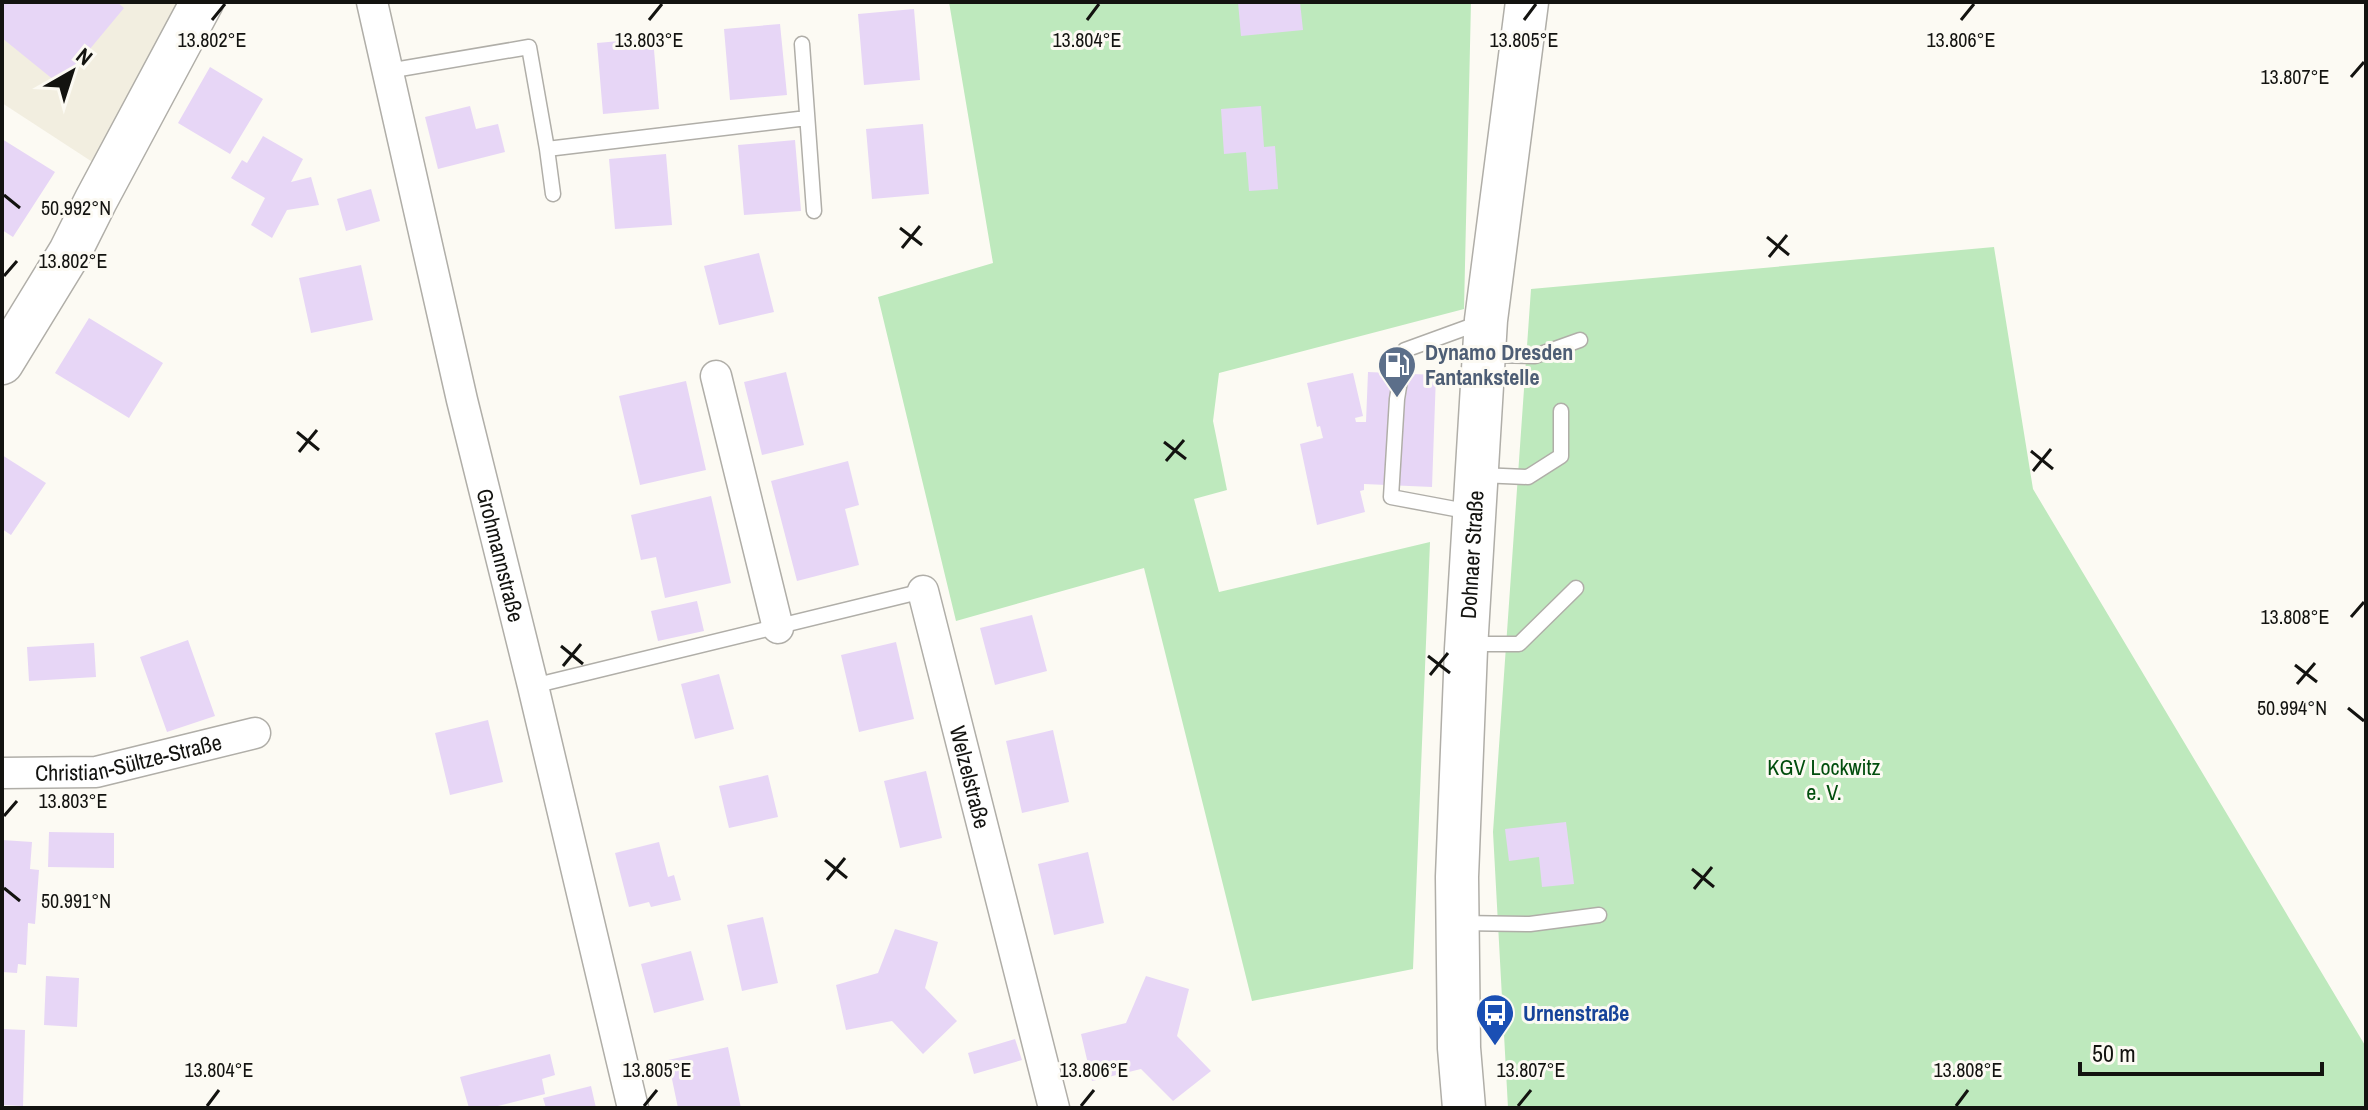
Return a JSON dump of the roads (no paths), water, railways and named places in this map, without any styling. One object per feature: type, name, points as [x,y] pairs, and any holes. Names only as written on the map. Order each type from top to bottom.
[{"type":"main road","points":[[2,363],[70,252],[202,2]]},
{"type":"main road","name":"Dohnaer Straße","points":[[1464,1108],[1459,1048],[1457,877],[1466,644],[1485,338],[1527,2]]},
{"type":"street","name":"Grohmannstraße","points":[[372,2],[462,400],[633,1108]]},
{"type":"street","points":[[716,376],[778,628]]},
{"type":"street","name":"Welzelstraße","points":[[923,591],[1054,1108]]},
{"type":"street","name":"Christian-Sültze-Straße","points":[[2,773],[96,772],[255,733]]},
{"type":"lane","points":[[802,44],[814,211]]},
{"type":"lane","points":[[388,71],[529,47],[553,194]]},
{"type":"lane","points":[[547,149],[807,118]]},
{"type":"lane","points":[[1561,411],[1561,456],[1528,477],[1476,494],[1391,497],[1397,399],[1405,350],[1485,338],[1535,356],[1580,340]]},
{"type":"lane","points":[[1466,644],[1519,644],[1576,588]]},
{"type":"lane","name":"Welzelstraße","points":[[533,686],[923,591]]},
{"type":"lane","points":[[1457,923],[1530,924],[1599,915]]},
{"type":"place","name":"Dynamo Dresden Fantankstelle","points":[[1397,399]]},
{"type":"place","name":"Urnenstraße","points":[[1495,1047]]},
{"type":"park label","name":"KGV Lockwitz e. V.","points":[[1824,780]]}]
